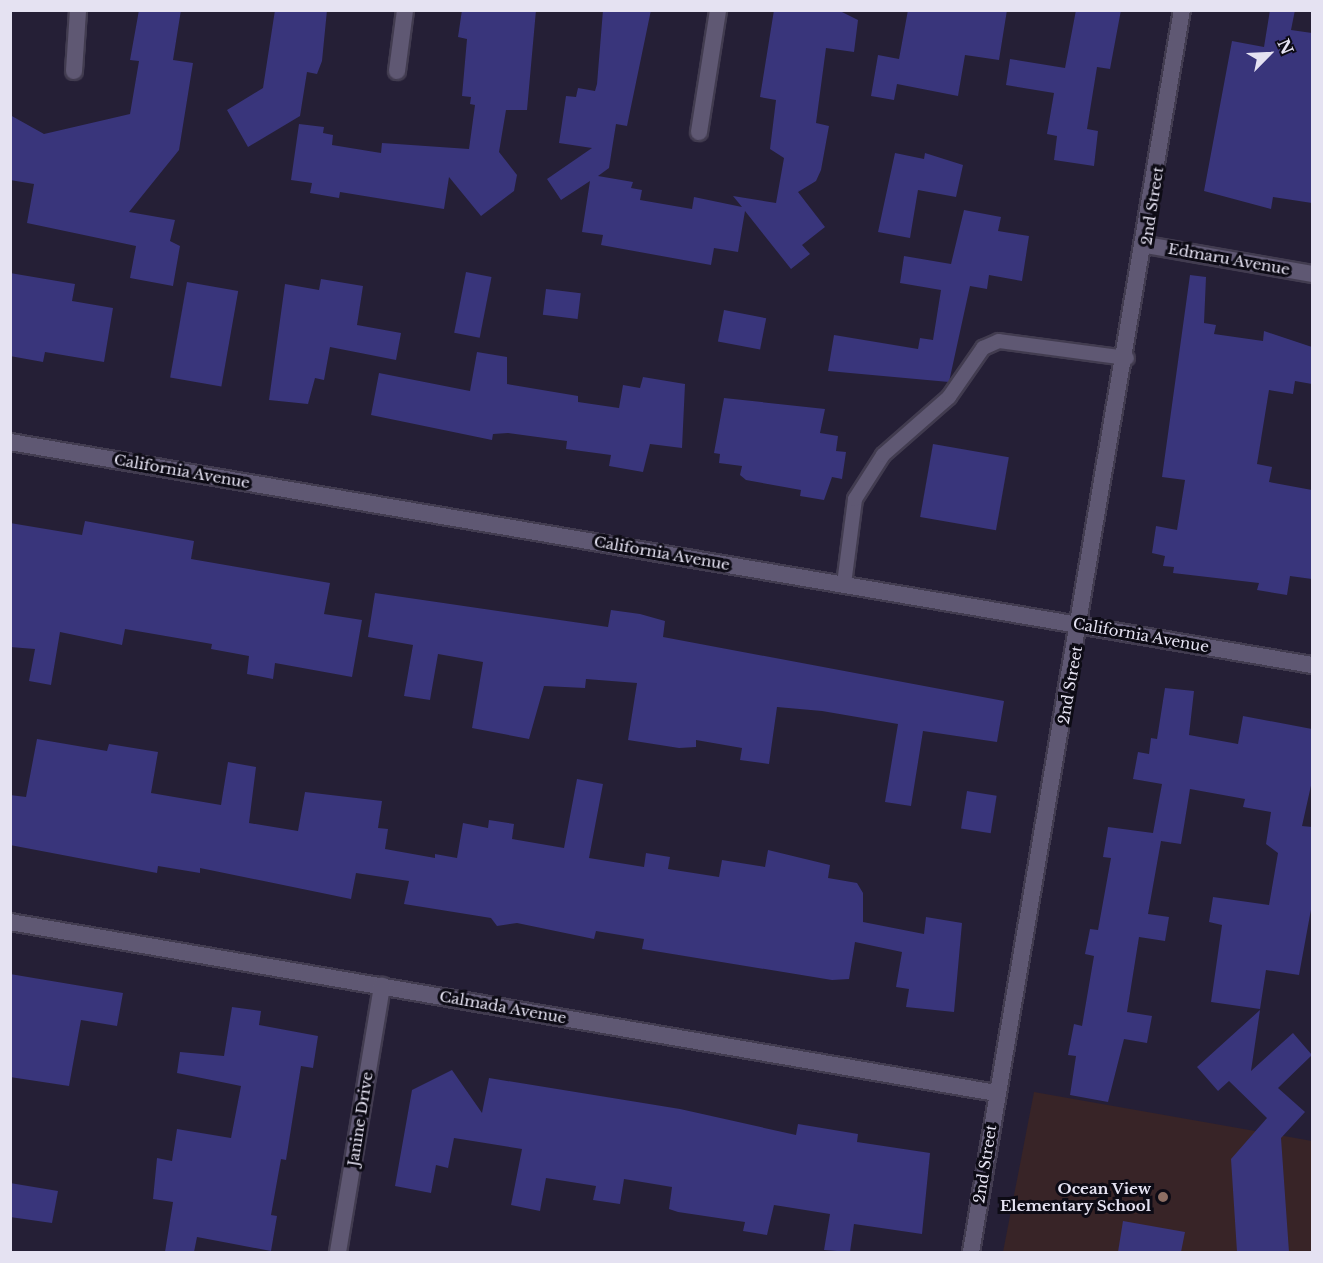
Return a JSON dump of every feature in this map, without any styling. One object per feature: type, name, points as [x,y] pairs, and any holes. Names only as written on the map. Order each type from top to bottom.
[{"type":"street","points":[[75,71],[78,10]]},
{"type":"street","points":[[397,71],[405,10]]},
{"type":"street","points":[[699,132],[718,10]]},
{"type":"street","name":"2nd Street","points":[[970,1252],[996,1093],[1127,358],[1182,10]]},
{"type":"street","name":"Edmaru Avenue","points":[[1146,245],[1312,274]]},
{"type":"street","name":"California Avenue","points":[[10,442],[1312,665]]},
{"type":"street","name":"Calmada Avenue","points":[[10,922],[996,1093]]},
{"type":"street","name":"Janine Drive","points":[[338,1252],[382,986]]},
{"type":"lane","points":[[844,584],[855,499],[883,455],[949,397],[983,348],[999,341],[1127,358]]},
{"type":"shaded area","name":"Ocean View Elementary School","points":[[1034,1092],[1312,1141],[1312,1252],[1003,1252]]},
{"type":"building","points":[[139,10],[181,10],[173,60],[193,63],[179,150],[129,212],[175,220],[170,241],[180,246],[173,286],[130,278],[136,246],[27,223],[34,184],[10,180],[10,115],[44,134],[130,114],[139,61],[130,60]]},
{"type":"building","points":[[275,10],[327,10],[322,61],[317,74],[307,72],[300,116],[248,147],[227,110],[263,88]]},
{"type":"building","points":[[462,10],[536,10],[527,110],[506,110],[499,152],[517,175],[514,191],[481,216],[449,177],[444,209],[340,192],[339,198],[310,193],[312,183],[291,180],[299,124],[324,127],[323,133],[333,135],[332,145],[381,153],[382,143],[469,149],[475,105],[470,104],[471,97],[462,96],[467,39],[458,37]]},
{"type":"building","points":[[603,10],[651,10],[627,126],[616,124],[609,168],[598,176],[633,182],[631,188],[642,190],[640,200],[692,209],[694,197],[742,207],[733,196],[776,203],[784,158],[770,149],[776,100],[760,97],[774,10],[838,10],[858,20],[854,52],[826,48],[816,123],[829,126],[821,170],[816,181],[798,192],[825,227],[802,245],[810,254],[791,269],[745,211],[738,252],[714,248],[711,265],[601,245],[603,235],[582,232],[590,181],[561,200],[547,179],[592,148],[559,143],[566,96],[576,97],[578,88],[595,91]]},
{"type":"building","points":[[908,10],[1007,10],[999,60],[965,55],[958,96],[897,84],[894,100],[871,96],[878,55],[899,59]]},
{"type":"building","points":[[1076,10],[1121,10],[1110,69],[1097,67],[1087,129],[1098,131],[1094,166],[1054,160],[1057,136],[1047,134],[1054,93],[1006,85],[1010,59],[1065,68]]},
{"type":"building","points":[[1270,10],[1295,10],[1291,30],[1312,33],[1312,203],[1273,197],[1271,209],[1204,191],[1232,41],[1264,47]]},
{"type":"building","points":[[895,153],[924,159],[925,153],[963,165],[956,197],[918,190],[910,238],[878,232]]},
{"type":"building","points":[[964,210],[1001,217],[998,231],[1029,236],[1022,281],[989,275],[987,289],[970,286],[949,382],[828,371],[834,335],[918,349],[920,338],[933,340],[941,290],[900,283],[904,256],[951,264]]},
{"type":"building","points":[[466,272],[492,277],[480,338],[454,333]]},
{"type":"building","points":[[10,273],[75,284],[72,301],[113,308],[104,362],[45,352],[43,362],[10,356]]},
{"type":"building","points":[[1190,275],[1206,277],[1204,323],[1216,325],[1214,334],[1263,341],[1264,331],[1312,347],[1312,384],[1295,381],[1293,394],[1269,390],[1257,464],[1272,467],[1269,482],[1312,490],[1312,579],[1290,576],[1287,595],[1257,590],[1259,583],[1173,573],[1174,567],[1163,566],[1165,556],[1152,553],[1156,526],[1177,530],[1185,480],[1162,477]]},
{"type":"building","points":[[321,279],[363,286],[357,325],[401,333],[396,360],[330,347],[324,380],[315,378],[308,404],[269,400],[285,284],[319,290]]},
{"type":"building","points":[[187,282],[238,291],[221,387],[170,378]]},
{"type":"building","points":[[546,289],[581,293],[578,319],[543,315]]},
{"type":"building","points":[[724,310],[766,318],[760,350],[718,341]]},
{"type":"building","points":[[477,352],[507,357],[507,384],[578,396],[578,402],[619,408],[623,385],[640,388],[643,377],[685,384],[682,448],[650,444],[643,472],[609,466],[611,455],[566,449],[567,441],[508,433],[493,434],[492,440],[371,415],[379,373],[470,391]]},
{"type":"building","points":[[724,398],[825,409],[820,433],[838,436],[836,451],[846,452],[842,479],[832,477],[824,500],[800,496],[801,490],[746,480],[740,475],[742,466],[719,463],[720,454],[714,453]]},
{"type":"building","points":[[933,444],[1009,457],[996,530],[920,517]]},
{"type":"building","points":[[85,521],[194,541],[191,559],[330,583],[324,614],[362,620],[352,677],[275,663],[273,679],[247,674],[249,656],[211,649],[212,644],[125,629],[122,645],[60,632],[51,685],[29,681],[35,649],[10,647],[10,523],[82,535]]},
{"type":"building","points":[[375,593],[608,627],[611,610],[640,614],[665,621],[663,637],[1004,701],[997,742],[923,731],[911,806],[885,802],[898,724],[822,711],[777,707],[769,764],[740,760],[742,748],[696,740],[696,747],[679,748],[628,740],[637,683],[586,679],[585,688],[544,686],[529,739],[472,728],[483,662],[438,654],[430,700],[404,696],[413,645],[368,637]]},
{"type":"building","points":[[1165,688],[1194,691],[1189,735],[1238,744],[1243,716],[1312,729],[1312,781],[1302,826],[1312,827],[1312,904],[1299,975],[1266,970],[1260,1009],[1211,1002],[1222,925],[1209,922],[1213,897],[1269,905],[1278,853],[1266,844],[1271,812],[1243,807],[1245,799],[1190,789],[1181,844],[1161,841],[1148,914],[1169,917],[1165,941],[1139,937],[1127,1012],[1152,1016],[1147,1043],[1124,1039],[1108,1102],[1070,1095],[1076,1056],[1068,1055],[1074,1024],[1082,1026],[1094,956],[1085,954],[1090,929],[1098,930],[1111,858],[1103,857],[1108,827],[1153,833],[1162,784],[1133,779],[1138,752],[1149,754],[1151,738],[1157,739]]},
{"type":"building","points":[[37,739],[107,751],[109,744],[158,752],[151,793],[221,805],[228,762],[256,767],[249,823],[298,831],[305,792],[382,801],[378,828],[388,829],[385,849],[435,858],[435,854],[457,858],[463,823],[488,828],[489,820],[514,824],[512,839],[564,848],[577,779],[603,784],[589,858],[644,867],[646,853],[670,857],[668,869],[719,877],[722,860],[765,867],[768,850],[830,865],[828,878],[857,883],[863,893],[863,922],[924,934],[926,917],[962,923],[954,1012],[906,1007],[909,989],[896,987],[902,952],[855,942],[849,979],[832,980],[642,949],[644,939],[596,931],[594,939],[517,923],[497,926],[491,918],[404,904],[409,881],[356,873],[351,899],[200,868],[200,873],[158,866],[157,873],[10,845],[10,795],[26,797]]},
{"type":"building","points":[[967,791],[997,796],[991,833],[961,829]]},
{"type":"building","points":[[10,974],[123,993],[117,1026],[81,1020],[69,1086],[10,1077]]},
{"type":"building","points":[[232,1007],[261,1011],[259,1025],[318,1036],[313,1068],[301,1066],[286,1160],[281,1159],[271,1215],[277,1216],[271,1251],[197,1237],[194,1252],[165,1252],[173,1202],[153,1199],[157,1158],[172,1161],[177,1129],[231,1138],[241,1086],[177,1073],[180,1052],[224,1056]]},
{"type":"building","points":[[1260,1010],[1251,1071],[1293,1033],[1312,1055],[1278,1088],[1305,1112],[1281,1138],[1289,1252],[1237,1252],[1231,1159],[1267,1118],[1229,1081],[1218,1091],[1197,1067]]},
{"type":"building","points":[[452,1070],[482,1113],[489,1078],[680,1109],[796,1135],[798,1124],[858,1134],[857,1142],[930,1153],[922,1234],[854,1224],[850,1252],[824,1250],[830,1214],[774,1205],[767,1235],[743,1231],[745,1222],[669,1209],[672,1187],[624,1179],[620,1204],[593,1200],[596,1186],[546,1178],[540,1211],[511,1205],[522,1149],[454,1138],[448,1168],[436,1165],[431,1193],[395,1186],[412,1090]]},
{"type":"building","points":[[10,1183],[58,1191],[52,1223],[10,1217]]},
{"type":"building","points":[[1123,1221],[1185,1232],[1181,1252],[1118,1252]]},
{"type":"place","name":"Ocean View Elementary School","points":[[1163,1197]]}]
